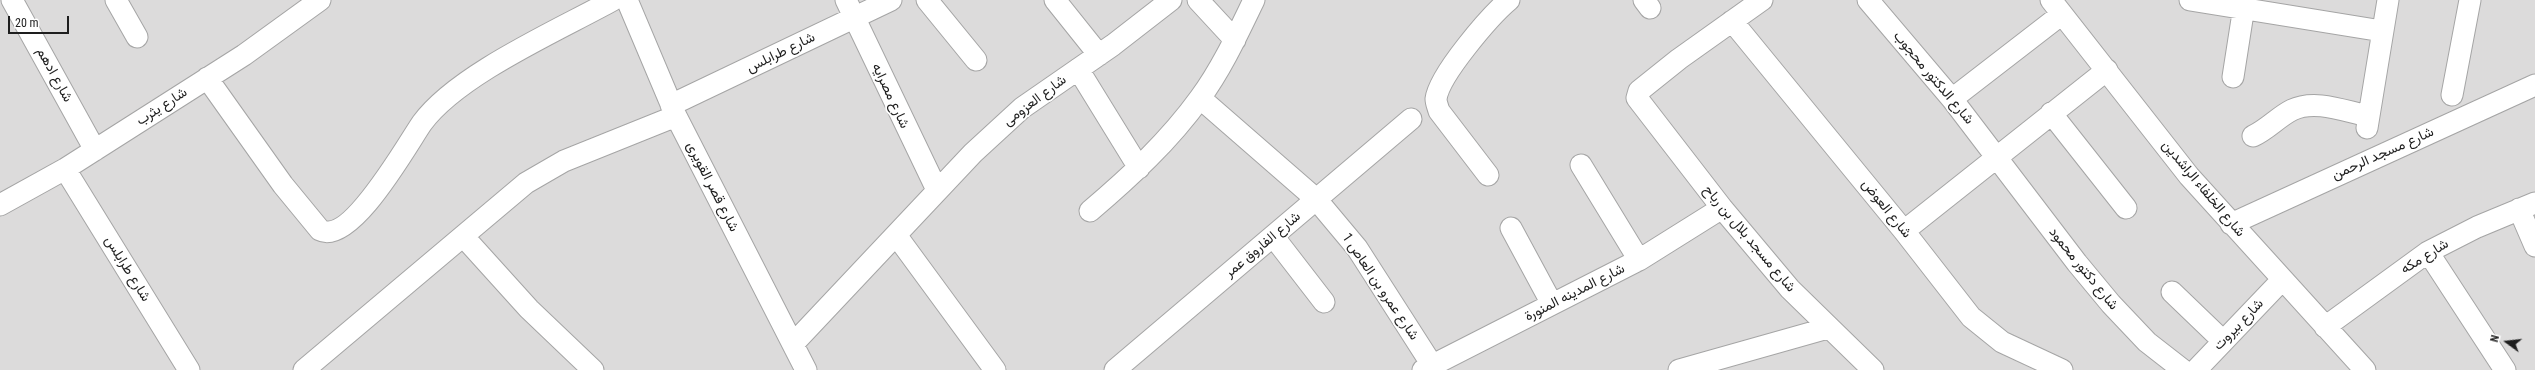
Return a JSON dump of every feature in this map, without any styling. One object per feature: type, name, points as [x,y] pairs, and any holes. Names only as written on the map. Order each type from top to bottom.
[{"type":"street","name":"شارع ادهم","points":[[12,0],[95,150]]},
{"type":"street","points":[[116,0],[137,37]]},
{"type":"street","name":"شارع يثرب","points":[[0,206],[65,169],[250,51],[320,0]]},
{"type":"street","points":[[207,78],[283,185],[320,230],[328,231],[350,219],[371,200],[423,121],[452,94],[484,70],[624,0]]},
{"type":"street","name":"شارع قصر القويرى","points":[[624,0],[673,111],[806,370]]},
{"type":"street","name":"شارع طرابلس","points":[[314,367],[526,182],[564,161],[673,111],[849,9],[891,0]]},
{"type":"street","points":[[927,0],[976,60]]},
{"type":"street","points":[[1055,0],[1099,55]]},
{"type":"street","name":"شارع العزومى","points":[[793,344],[937,190],[1022,108],[1099,55],[1171,0]]},
{"type":"street","points":[[1198,0],[1235,40]]},
{"type":"street","points":[[1090,211],[1139,168],[1200,98],[1235,40],[1254,0]]},
{"type":"street","points":[[1488,175],[1439,111],[1436,100],[1439,88],[1455,63],[1492,14],[1509,0]]},
{"type":"street","points":[[1732,21],[1762,0]]},
{"type":"street","name":"شارع الدكتور محجوب","points":[[1868,0],[1952,99],[1996,156]]},
{"type":"street","points":[[2190,0],[2244,4],[2382,31]]},
{"type":"street","points":[[2253,136],[2266,130],[2291,110],[2308,104],[2368,122],[2388,0]]},
{"type":"street","points":[[2452,95],[2470,0]]},
{"type":"street","points":[[2233,77],[2244,4]]},
{"type":"street","points":[[1952,99],[2056,7]]},
{"type":"street","name":"شارع الخلفاء الراشدين","points":[[2056,7],[2189,176],[2365,370]]},
{"type":"street","name":"شارع مصرايه","points":[[849,9],[937,190]]},
{"type":"street","name":"شارع مسجد بلال بن رباح","points":[[1732,21],[1639,91],[1637,98],[1722,208],[1790,289],[1828,328],[1873,370]]},
{"type":"street","name":"شارع العوض","points":[[1732,21],[1904,231],[1958,302],[1981,326],[2002,342],[2062,370]]},
{"type":"street","points":[[1078,70],[1139,168]]},
{"type":"street","points":[[1904,231],[1996,156],[2107,70]]},
{"type":"street","name":"شارع مسجد الرحمن","points":[[2231,224],[2535,85]]},
{"type":"street","name":"شارع عمرو بن العاص 1","points":[[1200,98],[1316,199],[1357,248],[1427,368]]},
{"type":"street","points":[[2051,113],[2126,208]]},
{"type":"street","name":"شارع الفاروق عمر","points":[[1115,370],[1411,120]]},
{"type":"street","name":"شارع دكتور محمود","points":[[1996,156],[2111,304],[2147,342],[2183,370]]},
{"type":"street","points":[[1581,165],[1639,260]]},
{"type":"street","name":"شارع طرابلس","points":[[65,169],[189,370]]},
{"type":"street","points":[[2527,206],[2535,246]]},
{"type":"street","name":"شارع مكه","points":[[2325,327],[2428,252],[2477,227],[2527,206]]},
{"type":"street","name":"شارع المدينه المنورة","points":[[1427,368],[1639,260],[1722,208]]},
{"type":"street","points":[[1511,228],[1552,304]]},
{"type":"street","points":[[896,234],[995,370]]},
{"type":"street","points":[[463,236],[529,309],[593,370]]},
{"type":"street","points":[[1273,236],[1324,302]]},
{"type":"street","points":[[2428,252],[2505,370]]},
{"type":"street","name":"شارع بيروت","points":[[2196,370],[2282,280]]},
{"type":"street","points":[[2172,292],[2223,341]]},
{"type":"street","points":[[1679,370],[1828,328]]},
{"type":"shaded area","points":[[0,0],[2535,0],[2535,370],[0,370]]}]
